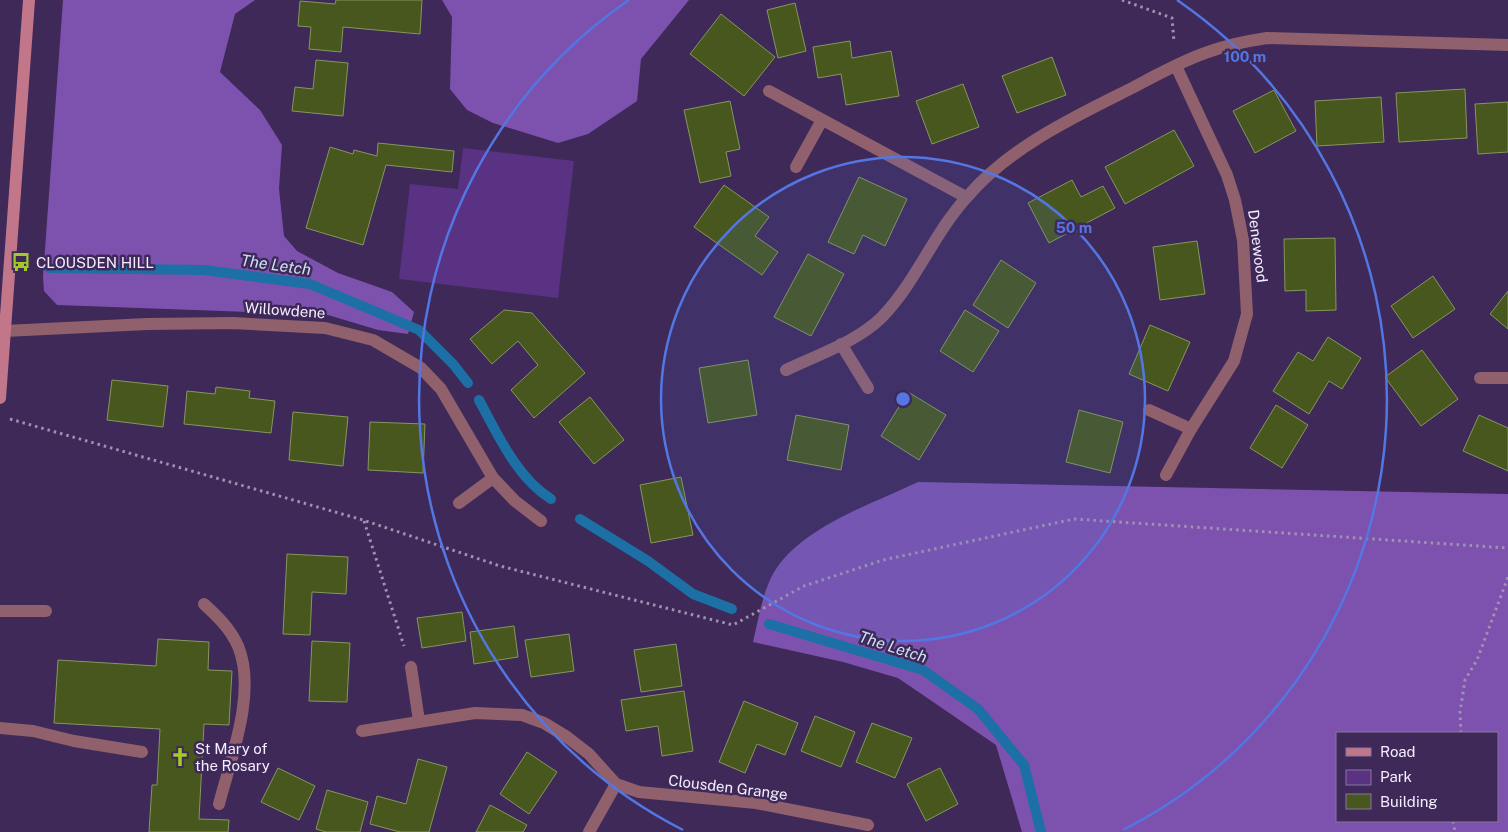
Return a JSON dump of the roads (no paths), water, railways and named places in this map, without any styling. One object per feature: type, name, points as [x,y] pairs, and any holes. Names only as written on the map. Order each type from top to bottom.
[{"type":"main road","points":[[0,398],[28,0]]},
{"type":"street","points":[[786,370],[841,344],[881,318],[896,300],[966,197],[996,168],[1025,146],[1089,110],[1176,66],[1208,52],[1239,43],[1267,38],[1508,45]]},
{"type":"street","name":"Denewood","points":[[1166,475],[1191,429],[1234,361],[1247,314],[1243,240],[1233,192],[1227,175],[1176,66]]},
{"type":"street","points":[[769,91],[966,197]]},
{"type":"street","points":[[796,167],[822,120]]},
{"type":"street","name":"Willowdene","points":[[6,331],[147,324],[233,323],[325,328],[349,332],[381,344],[421,368],[441,389],[456,410],[493,478],[515,501],[541,521]]},
{"type":"street","points":[[841,344],[868,388]]},
{"type":"street","points":[[1480,378],[1508,378]]},
{"type":"street","points":[[1149,410],[1191,429]]},
{"type":"street","points":[[459,503],[493,478]]},
{"type":"street","points":[[204,604],[225,624],[238,646],[244,670],[241,721],[219,804]]},
{"type":"street","points":[[0,611],[46,611]]},
{"type":"street","points":[[411,667],[419,721]]},
{"type":"street","name":"Clousden Grange","points":[[362,731],[475,713],[522,715],[544,723],[567,737],[589,754],[616,784],[639,792],[756,803],[868,826]]},
{"type":"street","points":[[0,728],[33,731],[74,741],[142,752]]},
{"type":"street","points":[[589,832],[616,784]]},
{"type":"waterway","name":"The Letch","points":[[49,268],[204,270],[310,284],[419,330],[453,364],[468,383]]},
{"type":"waterway","name":"The Letch","points":[[479,400],[518,468],[528,480],[551,499]]},
{"type":"waterway","name":"The Letch","points":[[580,519],[648,561],[693,594],[732,609]]},
{"type":"waterway","name":"The Letch","points":[[769,624],[923,670],[978,709],[1024,765],[1041,832]]},
{"type":"place","name":"CLOUSDEN HILL","points":[[21,262]]},
{"type":"place","name":"St Mary of the Rosary","points":[[180,757]]}]
